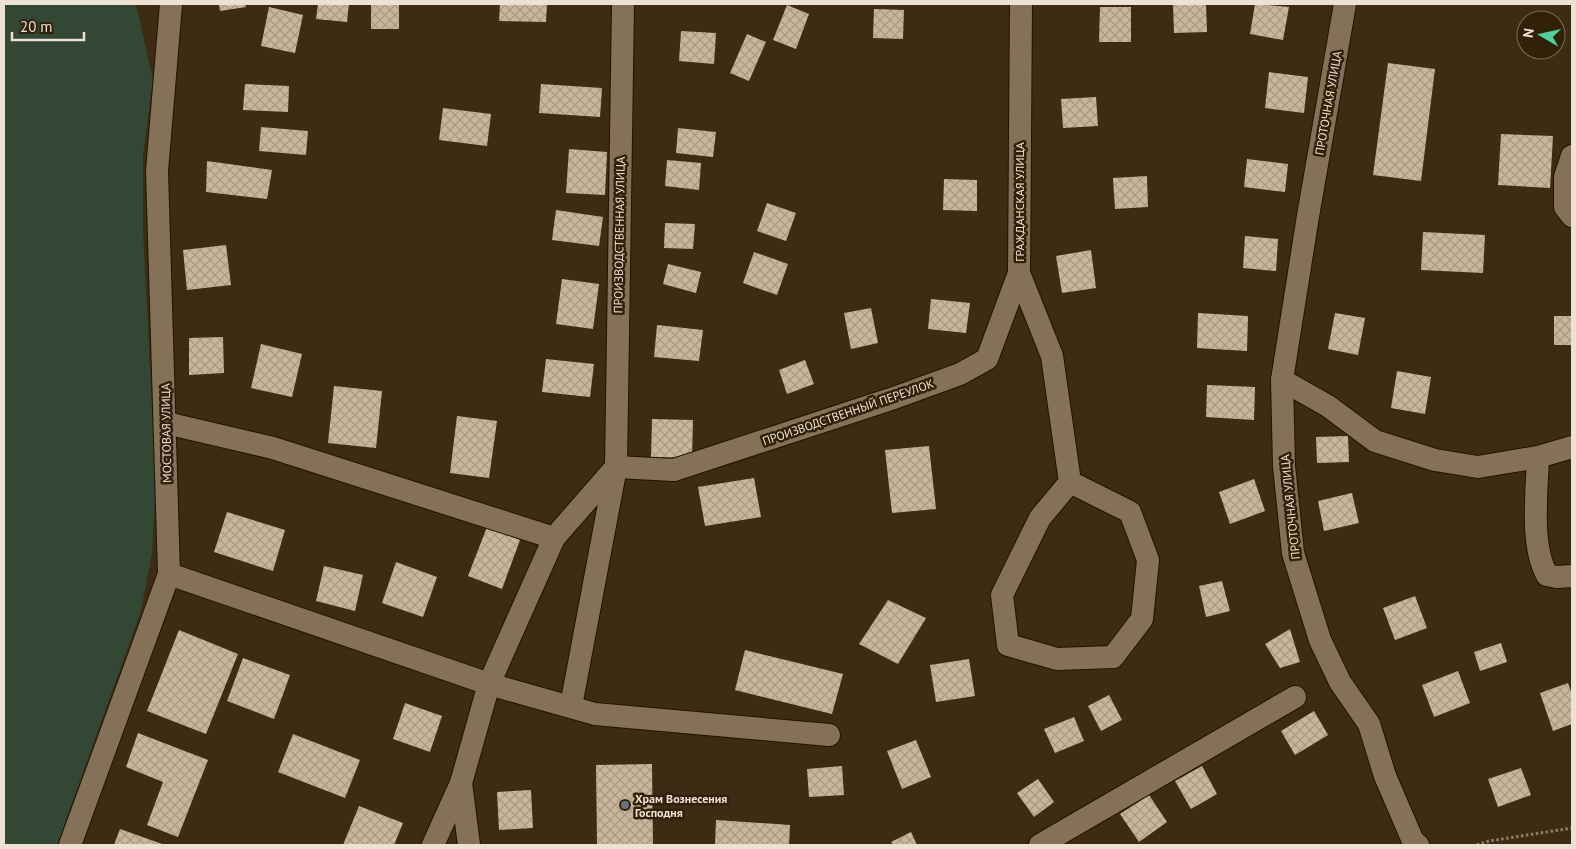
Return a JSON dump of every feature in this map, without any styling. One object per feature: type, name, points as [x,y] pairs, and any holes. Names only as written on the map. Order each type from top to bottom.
[{"type":"street","name":"МОСТОВАЯ УЛИЦА","points":[[70,845],[168,574],[166,423],[157,171],[171,4]]},
{"type":"street","name":"ПРОИЗВОДСТВЕННАЯ УЛИЦА","points":[[571,706],[616,467],[623,4]]},
{"type":"street","name":"ГРАЖДАНСКАЯ УЛИЦА","points":[[1021,4],[1019,273],[1052,356],[1070,482]]},
{"type":"street","name":"ПРОТОЧНАЯ УЛИЦА","points":[[1345,4],[1282,380],[1284,466],[1292,553],[1320,640],[1340,682],[1369,724],[1385,776],[1413,841],[1418,845]]},
{"type":"street","points":[[1572,156],[1565,177],[1564,208],[1572,216]]},
{"type":"street","name":"ПРОИЗВОДСТВЕННЫЙ ПЕРЕУЛОК","points":[[616,467],[674,470],[894,398],[960,374],[987,358],[1019,273]]},
{"type":"street","points":[[1282,380],[1328,406],[1375,441],[1435,460],[1478,467],[1538,457],[1572,447]]},
{"type":"street","points":[[166,423],[273,448],[554,538]]},
{"type":"street","points":[[1538,457],[1537,523],[1540,563],[1547,574],[1557,577],[1572,576]]},
{"type":"street","points":[[433,845],[461,783],[489,684],[554,538],[616,467]]},
{"type":"street","points":[[1070,482],[1130,512],[1148,560],[1142,619],[1113,657],[1057,660],[1008,645],[1002,595],[1040,518],[1070,482]]},
{"type":"street","points":[[168,574],[489,684],[595,714],[829,736]]},
{"type":"street","points":[[1040,845],[1295,697]]},
{"type":"street","points":[[461,783],[468,845]]},
{"type":"path","points":[[1477,845],[1489,841],[1572,828]]},
{"type":"green space","points":[[4,4],[136,4],[153,80],[143,155],[143,231],[156,482],[152,553],[141,611],[57,845],[4,845]]},
{"type":"building","points":[[219,4],[245,4],[246,7],[220,11]]},
{"type":"building","points":[[318,4],[349,4],[347,22],[316,19]]},
{"type":"building","points":[[371,4],[399,4],[399,29],[371,29]]},
{"type":"building","points":[[500,4],[547,4],[546,22],[499,21]]},
{"type":"building","points":[[1173,4],[1206,4],[1207,32],[1174,33]]},
{"type":"building","points":[[1255,4],[1289,7],[1283,40],[1250,34]]},
{"type":"building","points":[[787,5],[809,14],[796,49],[773,40]]},
{"type":"building","points":[[269,7],[303,15],[295,53],[261,46]]},
{"type":"building","points":[[1100,7],[1131,7],[1131,42],[1099,42]]},
{"type":"building","points":[[874,9],[904,10],[903,39],[873,38]]},
{"type":"building","points":[[681,31],[716,33],[714,64],[679,61]]},
{"type":"building","points":[[747,34],[766,42],[749,81],[730,73]]},
{"type":"building","points":[[1388,63],[1435,69],[1421,181],[1373,175]]},
{"type":"building","points":[[1269,72],[1308,77],[1304,113],[1265,108]]},
{"type":"building","points":[[245,84],[289,86],[288,112],[243,110]]},
{"type":"building","points":[[541,84],[602,88],[600,117],[539,113]]},
{"type":"building","points":[[1096,97],[1098,126],[1063,128],[1061,99]]},
{"type":"building","points":[[443,108],[491,114],[487,146],[439,140]]},
{"type":"building","points":[[261,127],[308,131],[306,155],[259,151]]},
{"type":"building","points":[[678,128],[716,132],[713,157],[676,153]]},
{"type":"building","points":[[1501,134],[1553,136],[1550,188],[1498,185]]},
{"type":"building","points":[[569,149],[607,152],[605,195],[566,193]]},
{"type":"building","points":[[1247,159],[1288,164],[1285,192],[1244,187]]},
{"type":"building","points":[[667,160],[701,163],[699,190],[665,186]]},
{"type":"building","points":[[207,161],[272,170],[267,199],[206,192]]},
{"type":"building","points":[[1147,176],[1148,207],[1115,209],[1113,178]]},
{"type":"building","points":[[944,179],[977,180],[977,211],[943,210]]},
{"type":"building","points":[[767,203],[796,213],[786,241],[757,231]]},
{"type":"building","points":[[556,210],[603,217],[599,246],[552,240]]},
{"type":"building","points":[[665,223],[695,224],[693,249],[664,248]]},
{"type":"building","points":[[1423,232],[1485,235],[1483,273],[1421,270]]},
{"type":"building","points":[[1245,236],[1278,239],[1276,271],[1243,268]]},
{"type":"building","points":[[226,245],[231,285],[187,290],[183,250]]},
{"type":"building","points":[[1091,250],[1096,288],[1062,293],[1056,256]]},
{"type":"building","points":[[754,252],[788,264],[777,295],[743,283]]},
{"type":"building","points":[[668,264],[701,272],[696,293],[663,284]]},
{"type":"building","points":[[562,279],[599,284],[593,329],[556,324]]},
{"type":"building","points":[[931,299],[970,303],[966,333],[928,329]]},
{"type":"building","points":[[871,308],[878,343],[851,349],[844,313]]},
{"type":"building","points":[[1198,313],[1248,316],[1247,351],[1197,348]]},
{"type":"building","points":[[1335,313],[1365,318],[1358,355],[1328,349]]},
{"type":"building","points":[[1554,316],[1572,316],[1572,345],[1554,345]]},
{"type":"building","points":[[657,325],[703,330],[699,361],[654,357]]},
{"type":"building","points":[[223,337],[224,373],[189,375],[189,338]]},
{"type":"building","points":[[261,344],[302,354],[292,397],[251,388]]},
{"type":"building","points":[[546,359],[594,364],[590,397],[542,392]]},
{"type":"building","points":[[805,360],[814,384],[787,394],[779,370]]},
{"type":"building","points":[[1397,371],[1431,377],[1425,414],[1391,408]]},
{"type":"building","points":[[1207,385],[1255,387],[1254,420],[1206,417]]},
{"type":"building","points":[[334,386],[382,391],[376,448],[328,443]]},
{"type":"building","points":[[457,416],[497,421],[489,478],[450,473]]},
{"type":"building","points":[[652,419],[693,420],[692,458],[651,457]]},
{"type":"building","points":[[1348,436],[1349,462],[1317,463],[1316,437]]},
{"type":"building","points":[[929,446],[936,509],[892,513],[885,450]]},
{"type":"building","points":[[754,478],[761,517],[705,526],[698,487]]},
{"type":"building","points":[[1254,479],[1265,511],[1230,524],[1219,492]]},
{"type":"building","points":[[1352,493],[1359,523],[1324,531],[1318,501]]},
{"type":"building","points":[[227,512],[285,530],[273,571],[214,552]]},
{"type":"building","points":[[487,527],[520,540],[502,589],[468,576]]},
{"type":"building","points":[[396,562],[437,577],[423,617],[382,603]]},
{"type":"building","points":[[324,566],[363,575],[355,611],[316,601]]},
{"type":"building","points":[[1222,581],[1230,611],[1206,617],[1199,586]]},
{"type":"building","points":[[1415,596],[1427,628],[1395,640],[1383,608]]},
{"type":"building","points":[[888,600],[926,618],[898,664],[859,644]]},
{"type":"building","points":[[1290,629],[1300,662],[1280,668],[1265,644]]},
{"type":"building","points":[[179,630],[238,654],[206,734],[147,711]]},
{"type":"building","points":[[1501,643],[1507,662],[1480,671],[1474,652]]},
{"type":"building","points":[[745,650],[843,674],[832,714],[735,690]]},
{"type":"building","points":[[243,658],[290,675],[274,719],[227,701]]},
{"type":"building","points":[[969,659],[975,696],[936,702],[930,665]]},
{"type":"building","points":[[1458,671],[1470,703],[1434,717],[1422,685]]},
{"type":"building","points":[[1568,683],[1572,694],[1572,724],[1553,731],[1540,693]]},
{"type":"building","points":[[1109,695],[1122,720],[1101,731],[1088,706]]},
{"type":"building","points":[[405,703],[442,716],[430,752],[393,739]]},
{"type":"building","points":[[1314,711],[1328,735],[1295,755],[1281,731]]},
{"type":"building","points":[[1074,717],[1084,741],[1055,753],[1044,729]]},
{"type":"building","points":[[138,733],[208,760],[178,837],[147,825],[163,782],[126,767]]},
{"type":"building","points":[[293,734],[360,760],[345,798],[278,772]]},
{"type":"building","points":[[916,740],[931,777],[902,789],[887,751]]},
{"type":"building","name":"Храм Вознесения Господня","points":[[652,764],[653,845],[597,845],[596,765]]},
{"type":"building","points":[[842,766],[844,795],[809,797],[807,769]]},
{"type":"building","points":[[1202,766],[1217,794],[1191,809],[1175,781]]},
{"type":"building","points":[[1521,768],[1531,795],[1498,807],[1488,779]]},
{"type":"building","points":[[1038,779],[1054,802],[1034,817],[1017,793]]},
{"type":"building","points":[[531,790],[533,828],[499,830],[497,792]]},
{"type":"building","points":[[1149,795],[1167,822],[1139,842],[1120,814]]},
{"type":"building","points":[[359,806],[403,823],[394,845],[343,845]]},
{"type":"building","points":[[716,820],[790,825],[789,845],[715,845]]},
{"type":"building","points":[[120,829],[165,845],[114,845]]},
{"type":"building","points":[[911,832],[917,845],[893,845],[891,842]]},
{"type":"place","name":"Храм Вознесения Господня","points":[[625,805]]}]
